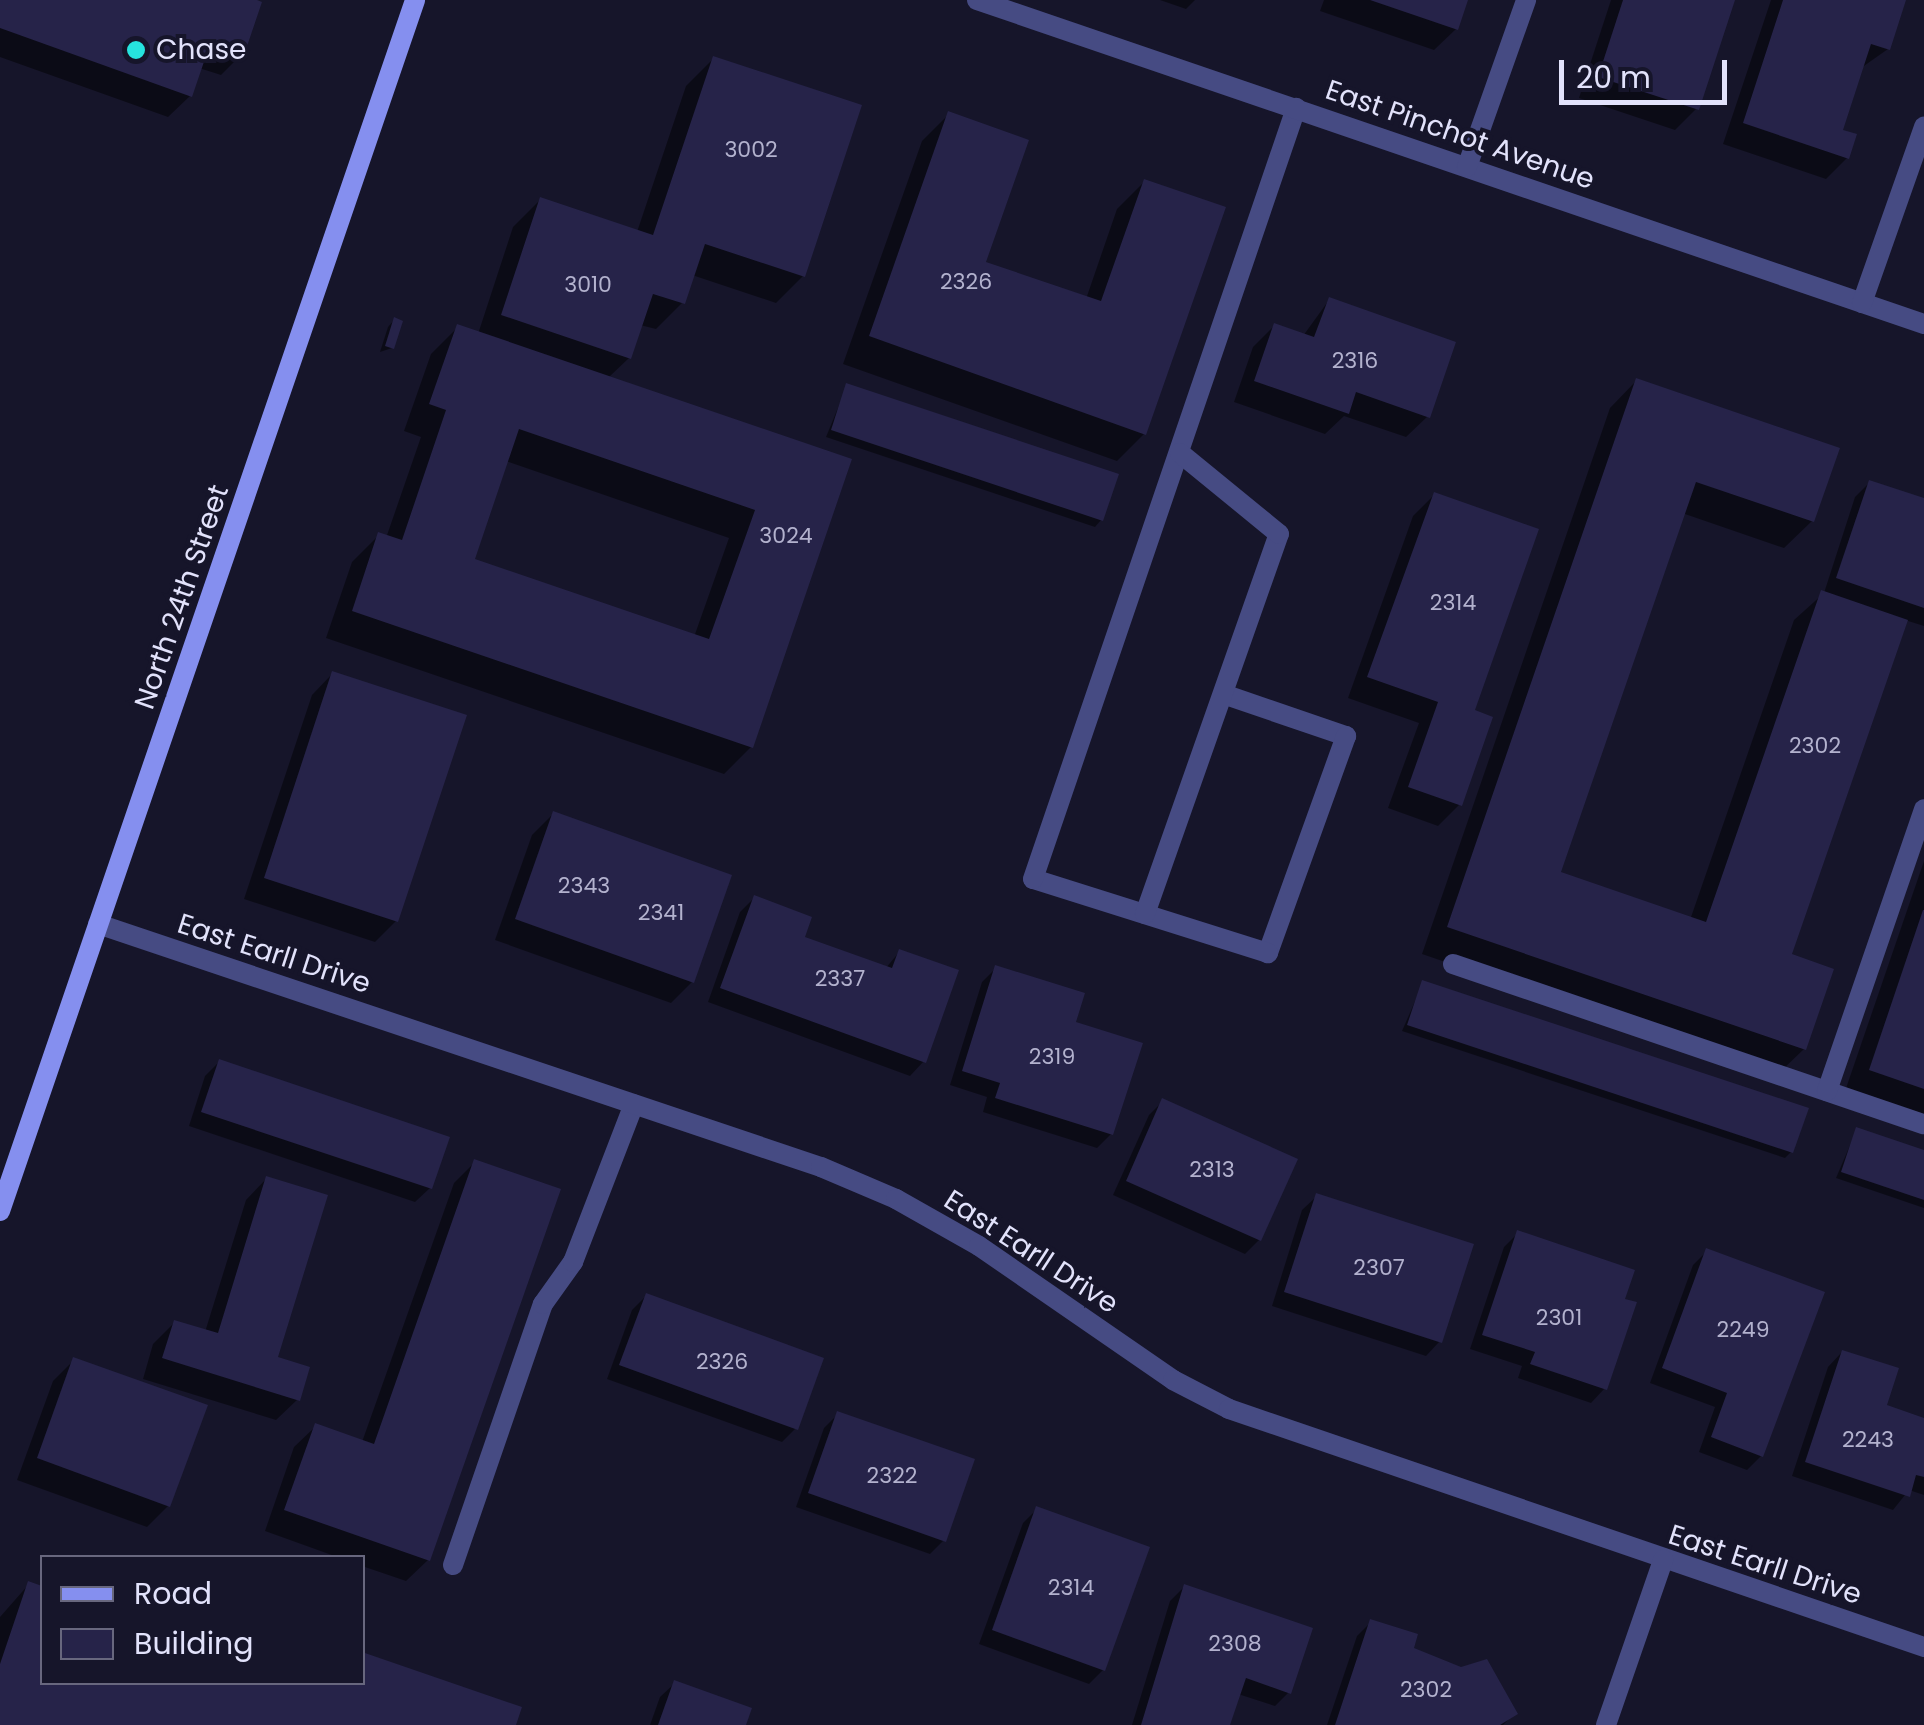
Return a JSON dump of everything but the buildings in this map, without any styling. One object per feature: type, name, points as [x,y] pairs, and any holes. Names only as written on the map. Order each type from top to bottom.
[{"type":"main road","name":"North 24th Street","points":[[0,1212],[415,0]]},
{"type":"street","name":"East Pinchot Avenue","points":[[977,0],[1924,324]]},
{"type":"street","points":[[1467,167],[1526,0]]},
{"type":"street","points":[[1226,694],[1346,736],[1268,953],[1033,880],[1296,108]]},
{"type":"street","points":[[1862,303],[1924,127]]},
{"type":"street","points":[[1145,914],[1226,694],[1278,534],[1180,453]]},
{"type":"street","points":[[1827,1091],[1924,810]]},
{"type":"street","name":"East Earll Drive","points":[[98,924],[634,1104],[896,1199],[979,1246],[1172,1380],[1229,1409],[1924,1647]]},
{"type":"street","points":[[1453,964],[1924,1124]]},
{"type":"street","points":[[453,1564],[543,1304],[573,1262],[634,1104]]},
{"type":"street","points":[[1606,1725],[1663,1560]]},
{"type":"place","name":"Chase","points":[[136,50]]}]
